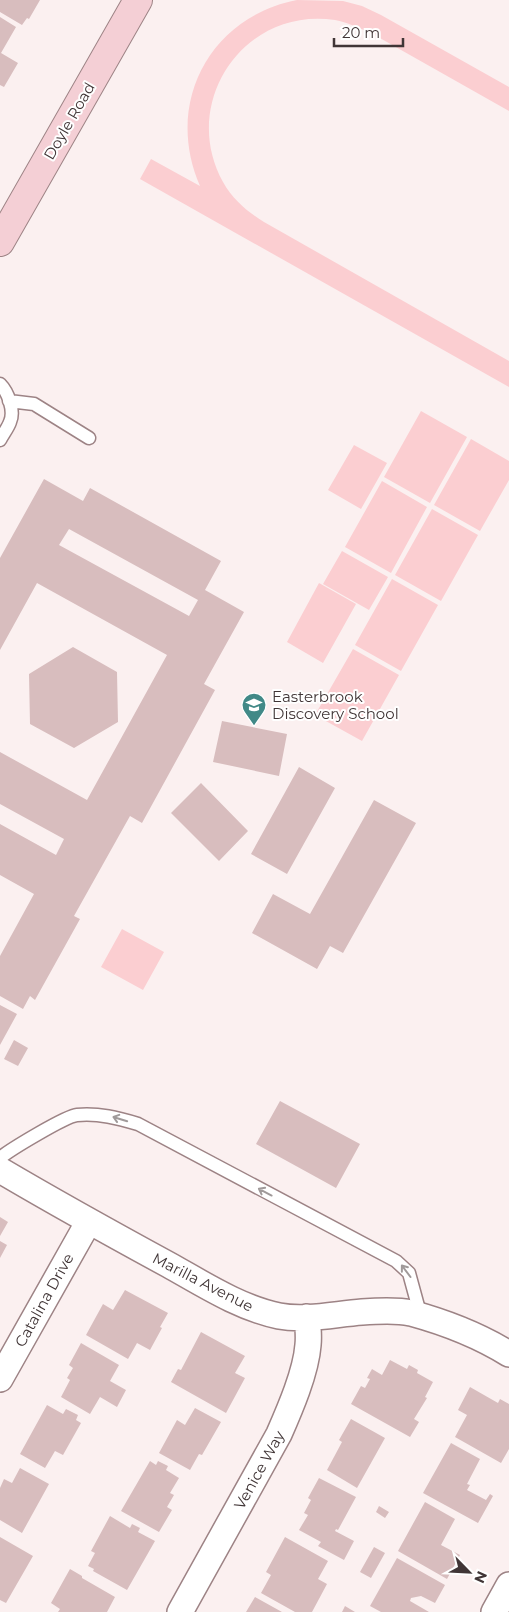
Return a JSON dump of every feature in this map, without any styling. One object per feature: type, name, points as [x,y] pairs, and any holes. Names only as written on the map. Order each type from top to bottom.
[{"type":"main road","name":"Doyle Road","points":[[0,242],[138,0]]},
{"type":"street","name":"Marilla Avenue","points":[[0,1170],[89,1221],[252,1309],[280,1316],[308,1317],[364,1312],[409,1313],[466,1332],[509,1354]]},
{"type":"street","name":"Catalina Drive","points":[[0,1379],[89,1221]]},
{"type":"street","name":"Venice Way","points":[[180,1612],[279,1434],[292,1404],[305,1359],[308,1345],[308,1317]]},
{"type":"street","points":[[494,1612],[509,1585]]},
{"type":"lane","points":[[0,384],[4,388],[11,407],[11,420],[0,440]]},
{"type":"lane","points":[[9,401],[34,404],[89,438]]},
{"type":"lane","points":[[0,1158],[30,1138],[76,1115],[113,1116],[138,1124],[396,1261],[409,1273],[421,1317]]},
{"type":"shaded area","points":[[297,0],[343,1],[362,6],[381,15],[509,87],[509,111],[371,33],[335,20],[302,20],[273,28],[248,44],[228,66],[215,92],[209,121],[211,152],[223,182],[241,205],[264,222],[509,361],[509,387],[140,179],[151,159],[200,186],[190,155],[188,125],[192,96],[202,69],[218,45],[240,25],[266,10]]},
{"type":"shaded area","points":[[421,411],[467,437],[430,503],[384,477]]},
{"type":"shaded area","points":[[471,439],[509,461],[509,480],[480,531],[434,505]]},
{"type":"shaded area","points":[[354,445],[387,463],[361,509],[328,490]]},
{"type":"shaded area","points":[[382,481],[427,507],[391,573],[345,547]]},
{"type":"shaded area","points":[[432,509],[478,535],[441,601],[395,575]]},
{"type":"shaded area","points":[[342,551],[388,577],[369,610],[323,584]]},
{"type":"shaded area","points":[[392,579],[438,605],[401,671],[355,645]]},
{"type":"shaded area","points":[[319,583],[356,604],[323,663],[287,642]]},
{"type":"shaded area","points":[[353,649],[399,675],[362,741],[315,715]]},
{"type":"shaded area","points":[[122,929],[164,952],[143,990],[101,967]]},
{"type":"building","points":[[0,0],[40,0],[29,19],[27,18],[22,25],[0,12]]},
{"type":"building","points":[[0,17],[16,27],[1,53],[18,63],[4,87],[0,85]]},
{"type":"building","points":[[44,479],[83,501],[90,488],[221,561],[205,590],[244,612],[204,684],[215,690],[142,823],[130,816],[74,916],[80,919],[35,1000],[30,996],[23,1009],[0,996],[0,956],[34,894],[0,875],[0,824],[56,855],[64,839],[0,804],[0,752],[87,800],[167,655],[37,583],[0,650],[0,558]],"holes":[[[69,529],[198,600],[189,616],[59,545]]]},
{"type":"building","points":[[73,647],[117,672],[118,722],[74,748],[30,724],[29,674]]},
{"type":"building","points":[[222,721],[287,734],[279,776],[213,762]]},
{"type":"building","points":[[299,767],[335,788],[287,874],[251,854]]},
{"type":"building","points":[[201,783],[248,831],[219,861],[171,813]]},
{"type":"building","points":[[374,800],[416,823],[343,953],[330,946],[317,969],[252,933],[273,894],[310,914]]},
{"type":"building","points":[[0,1005],[17,1014],[0,1045]]},
{"type":"building","points":[[14,1040],[28,1048],[18,1066],[4,1059]]},
{"type":"building","points":[[280,1101],[360,1144],[336,1188],[256,1144]]},
{"type":"building","points":[[0,1217],[8,1222],[0,1236]]},
{"type":"building","points":[[0,1241],[7,1245],[0,1258]]},
{"type":"building","points":[[125,1290],[168,1313],[150,1350],[137,1343],[128,1359],[86,1335],[103,1304],[113,1310]]},
{"type":"building","points":[[201,1332],[245,1356],[235,1373],[245,1378],[226,1413],[171,1382],[178,1369],[181,1370]]},
{"type":"building","points":[[81,1343],[119,1365],[110,1381],[126,1390],[117,1407],[100,1397],[90,1414],[61,1397],[70,1380],[67,1378],[73,1368],[69,1365]]},
{"type":"building","points":[[390,1360],[407,1369],[409,1365],[418,1370],[417,1373],[433,1382],[425,1397],[427,1398],[414,1419],[419,1422],[410,1437],[351,1404],[361,1386],[365,1388],[370,1379],[367,1378],[372,1369],[382,1375]]},
{"type":"building","points":[[470,1387],[498,1403],[500,1399],[509,1404],[509,1449],[501,1463],[455,1437],[467,1415],[458,1410]]},
{"type":"building","points":[[47,1405],[63,1414],[66,1409],[78,1415],[76,1420],[81,1423],[63,1455],[55,1451],[45,1468],[20,1454]]},
{"type":"building","points":[[195,1408],[221,1422],[202,1455],[199,1454],[190,1470],[159,1453],[177,1420],[185,1425]]},
{"type":"building","points":[[351,1419],[385,1438],[357,1488],[327,1470],[342,1442],[339,1440]]},
{"type":"building","points":[[451,1443],[480,1459],[467,1484],[470,1485],[467,1490],[486,1500],[490,1494],[493,1496],[478,1523],[423,1493]]},
{"type":"building","points":[[150,1461],[156,1465],[158,1461],[168,1466],[166,1470],[179,1478],[170,1493],[174,1495],[167,1507],[172,1510],[159,1532],[121,1511]]},
{"type":"building","points":[[20,1468],[49,1484],[22,1533],[0,1520],[0,1488],[4,1479],[12,1483]]},
{"type":"building","points":[[319,1478],[356,1497],[338,1530],[336,1529],[335,1531],[354,1541],[344,1560],[318,1546],[321,1542],[299,1530],[308,1515],[304,1513],[311,1500],[308,1498]]},
{"type":"building","points":[[425,1502],[455,1519],[441,1545],[460,1555],[447,1579],[398,1551]]},
{"type":"building","points":[[379,1506],[389,1512],[385,1518],[376,1512]]},
{"type":"building","points":[[110,1516],[130,1528],[132,1524],[140,1528],[138,1532],[155,1541],[127,1590],[93,1571],[94,1569],[88,1566],[95,1553],[91,1551]]},
{"type":"building","points":[[0,1537],[33,1556],[6,1603],[0,1600]]},
{"type":"building","points":[[285,1537],[328,1561],[318,1579],[327,1584],[312,1612],[295,1612],[261,1593],[271,1575],[266,1572]]},
{"type":"building","points":[[374,1547],[385,1553],[371,1578],[360,1572]]},
{"type":"building","points":[[397,1558],[445,1585],[435,1603],[421,1596],[411,1598],[410,1601],[429,1612],[381,1612],[370,1606]]},
{"type":"building","points":[[70,1569],[115,1597],[107,1612],[58,1612],[60,1609],[51,1603]]},
{"type":"building","points":[[255,1597],[282,1612],[246,1612]]},
{"type":"building","points":[[345,1606],[355,1612],[342,1612]]},
{"type":"place","name":"Easterbrook Discovery School","points":[[254,726]]}]
